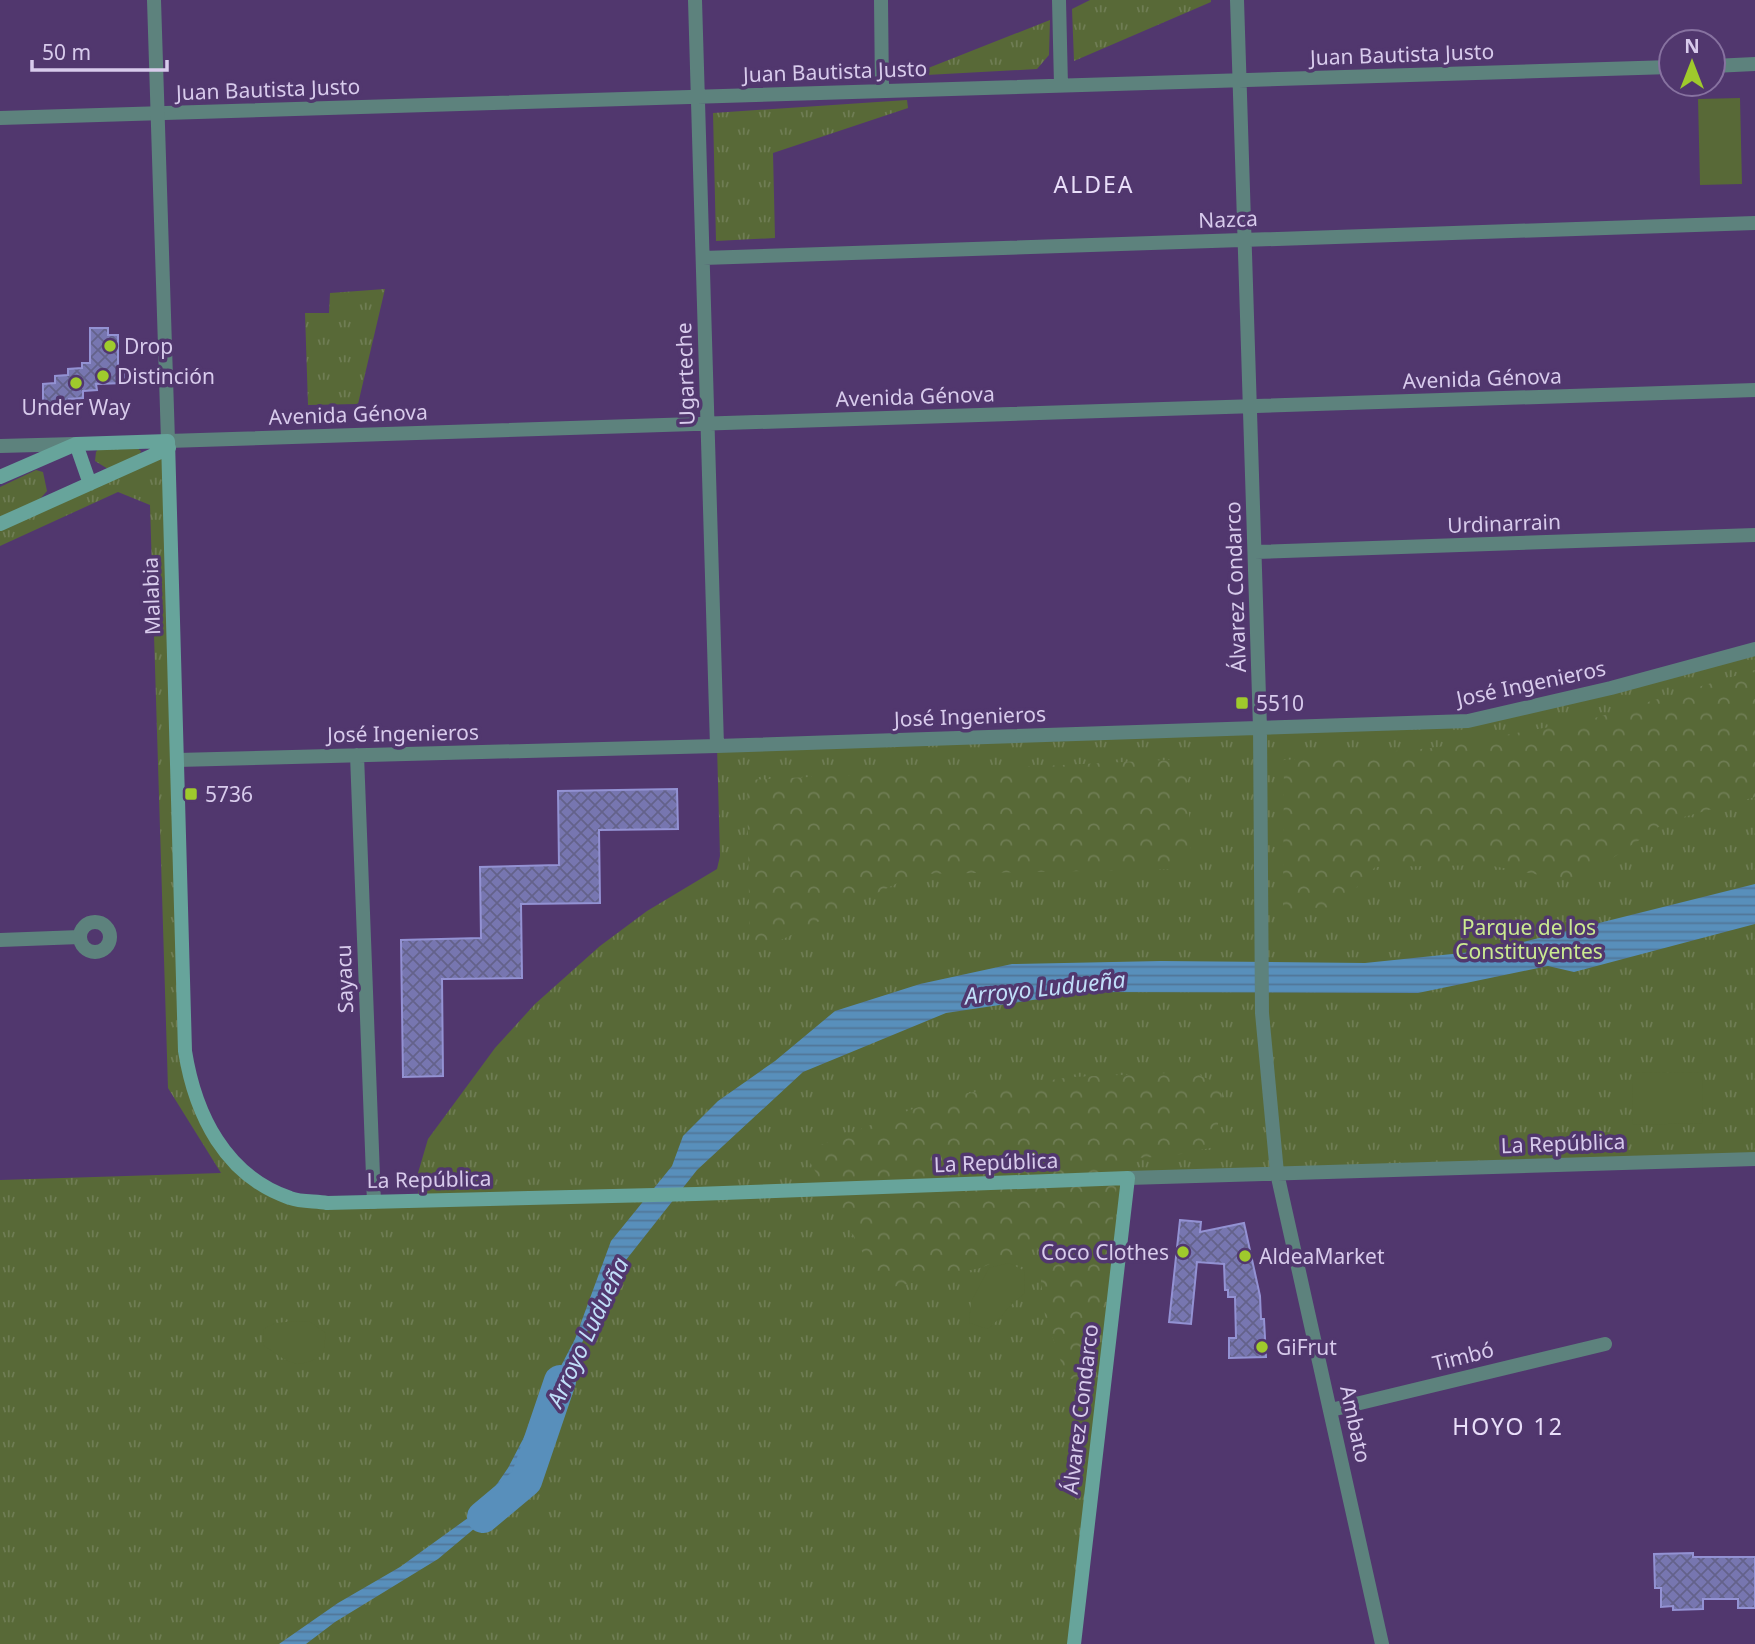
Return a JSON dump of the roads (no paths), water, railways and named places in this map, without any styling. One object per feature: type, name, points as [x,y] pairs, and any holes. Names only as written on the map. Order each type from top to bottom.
[{"type":"main road","name":"Avenida Génova","points":[[76,444],[168,444]]},
{"type":"main road","points":[[0,477],[76,444],[90,484]]},
{"type":"main road","points":[[0,524],[90,484],[168,444]]},
{"type":"main road","name":"Malabia","points":[[168,444],[186,1051],[189,1077],[197,1104],[208,1127],[225,1153],[245,1173]]},
{"type":"main road","name":"La República","points":[[245,1173],[291,1199],[327,1203],[696,1194],[1128,1178]]},
{"type":"main road","name":"Álvarez Condarco","points":[[1074,1644],[1128,1178]]},
{"type":"street","name":"Malabia","points":[[154,0],[168,444]]},
{"type":"street","name":"Ugarteche","points":[[695,0],[717,746]]},
{"type":"street","points":[[881,0],[883,91]]},
{"type":"street","points":[[1059,0],[1061,85]]},
{"type":"street","name":"Álvarez Condarco","points":[[1237,0],[1260,728],[1262,1013],[1277,1173]]},
{"type":"street","points":[[1727,65],[1755,64]]},
{"type":"street","name":"Juan Bautista Justo","points":[[0,118],[1657,67]]},
{"type":"street","name":"Nazca","points":[[703,258],[1755,223]]},
{"type":"street","name":"Avenida Génova","points":[[168,444],[1755,390]]},
{"type":"street","name":"Avenida Génova","points":[[0,446],[76,444]]},
{"type":"street","name":"Urdinarrain","points":[[1255,552],[1755,535]]},
{"type":"street","name":"José Ingenieros","points":[[177,760],[717,746],[1468,721],[1611,688],[1755,649]]},
{"type":"street","name":"Sayacu","points":[[356,755],[374,1202]]},
{"type":"street","points":[[0,940],[79,937]]},
{"type":"street","name":"La República","points":[[1128,1178],[1755,1159]]},
{"type":"street","name":"Ambato","points":[[1277,1173],[1382,1644]]},
{"type":"street","name":"Timbó","points":[[1331,1410],[1605,1344]]},
{"type":"water","name":"Arroyo Ludueña","points":[[1755,884],[1755,924],[1574,972],[1548,966],[1418,993],[1086,992],[946,1013],[803,1072],[697,1170],[611,1279],[512,1497],[438,1559],[335,1622],[306,1644],[279,1644],[338,1603],[400,1567],[479,1510],[508,1468],[575,1339],[611,1241],[672,1166],[683,1136],[718,1101],[775,1061],[835,1011],[920,984],[1012,964],[1161,961],[1365,963],[1491,950]]},
{"type":"waterway","name":"Arroyo Ludueña","points":[[483,1517],[526,1481],[560,1381]]},
{"type":"place","name":"Drop","points":[[110,346]]},
{"type":"place","name":"Distinción","points":[[103,376]]},
{"type":"place","name":"Under Way","points":[[76,383]]},
{"type":"place","name":"5510","points":[[1242,703]]},
{"type":"place","name":"5736","points":[[191,794]]},
{"type":"place","name":"Coco Clothes","points":[[1183,1252]]},
{"type":"place","name":"AldeaMarket","points":[[1245,1256]]},
{"type":"place","name":"GiFrut","points":[[1262,1347]]},
{"type":"district","name":"ALDEA","points":[[1094,184]]},
{"type":"district","name":"HOYO 12","points":[[1508,1426]]},
{"type":"park label","name":"Parque de los Constituyentes","points":[[1529,939]]}]
